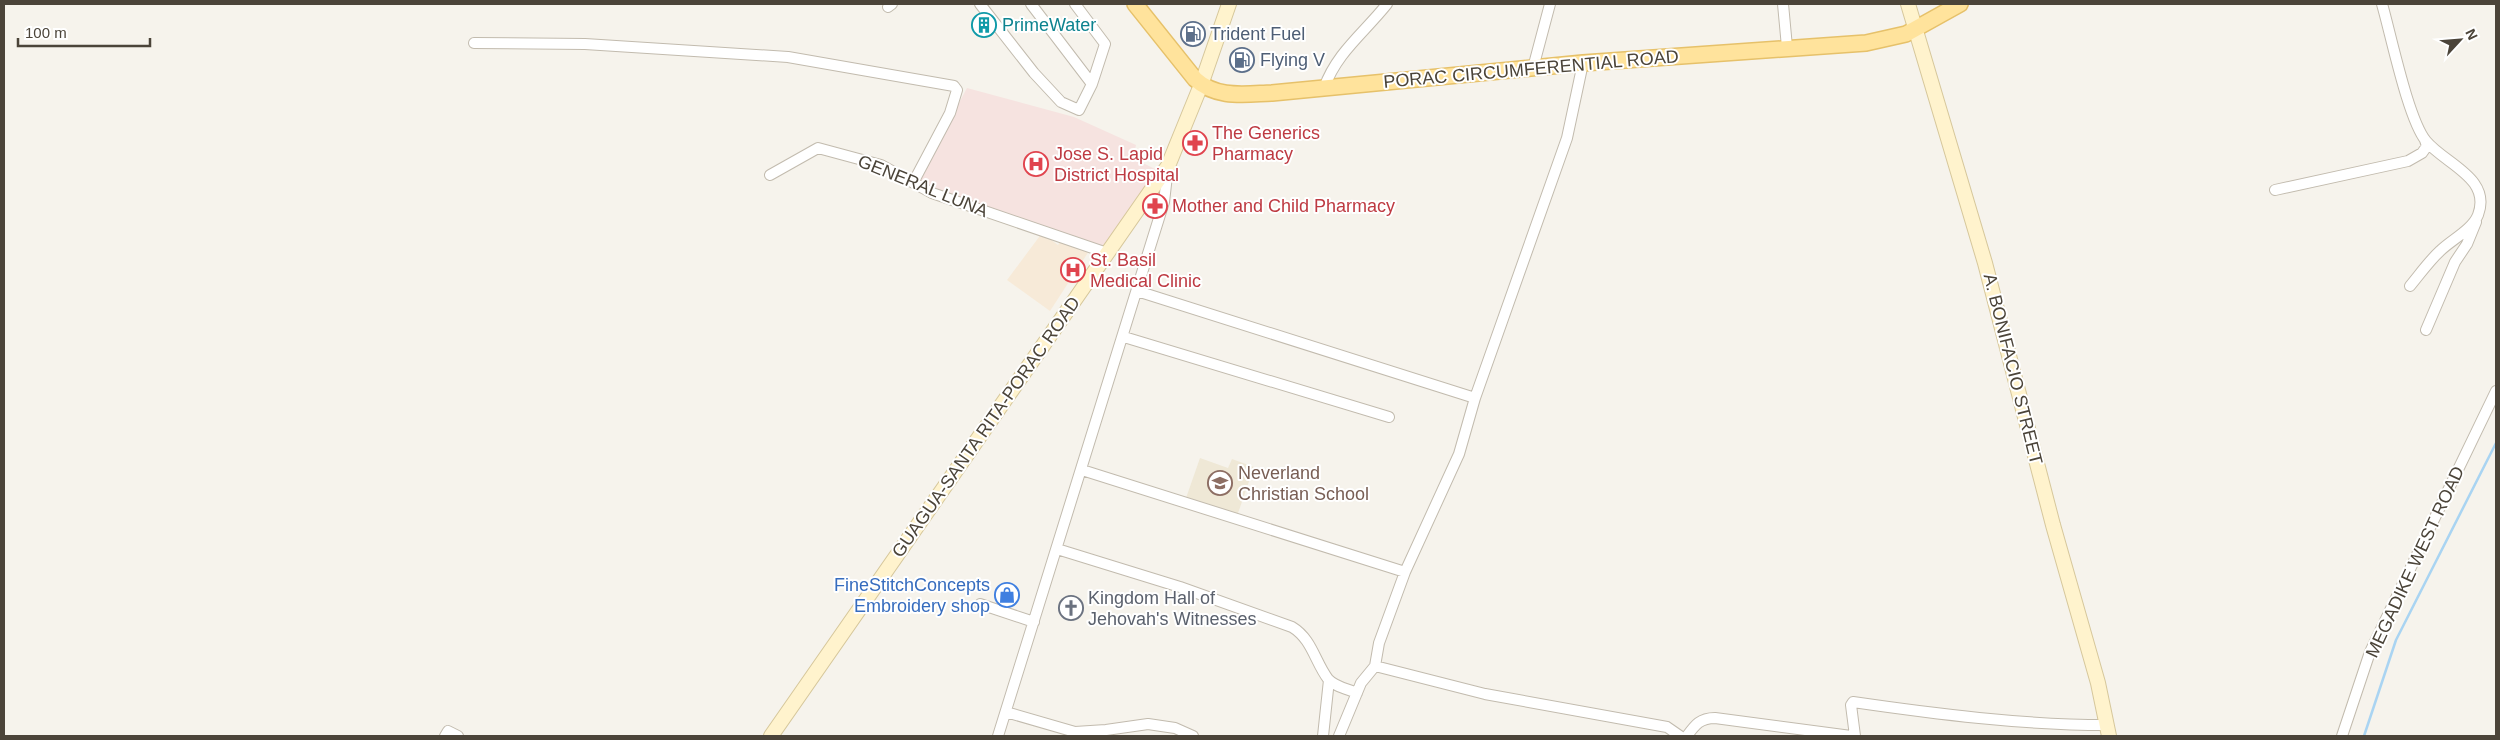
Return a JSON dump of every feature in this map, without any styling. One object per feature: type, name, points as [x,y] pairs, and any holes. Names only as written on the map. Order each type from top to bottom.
[{"type":"main road","name":"PORAC CIRCUMFERENTIAL ROAD","points":[[1135,4],[1188,72],[1201,85],[1214,92],[1226,94],[1272,93],[1583,63],[1872,42],[1898,37],[1960,4]]},
{"type":"main road","name":"GUAGUA-SANTA RITA-PORAC ROAD","points":[[772,736],[1168,166],[1201,85],[1229,4]]},
{"type":"main road","name":"A. BONIFACIO STREET","points":[[1908,4],[1985,263],[2053,525],[2098,683],[2107,731]]},
{"type":"street","points":[[980,4],[1029,66],[1061,102],[1079,110],[1092,84],[1105,44],[1075,4]]},
{"type":"street","points":[[1031,4],[1092,84]]},
{"type":"street","points":[[1324,88],[1331,68],[1338,58],[1388,4]]},
{"type":"street","points":[[1533,68],[1550,4]]},
{"type":"street","points":[[1782,4],[1787,47]]},
{"type":"street","points":[[2276,190],[2408,160],[2422,153],[2427,146],[2412,112],[2382,4]]},
{"type":"street","points":[[474,43],[585,44],[788,57],[954,86],[957,90],[950,113],[914,181]]},
{"type":"street","points":[[1339,736],[1361,683],[1375,666],[1379,642],[1405,572],[1459,454],[1476,398],[1567,138],[1583,63]]},
{"type":"street","points":[[2425,140],[2474,181],[2480,191],[2478,216],[2426,330]]},
{"type":"street","name":"GENERAL LUNA","points":[[770,175],[818,148],[881,165],[914,181],[932,193],[1108,253]]},
{"type":"street","points":[[998,736],[1124,336],[1164,202],[1168,166]]},
{"type":"street","points":[[2410,286],[2439,251],[2466,230],[2478,216]]},
{"type":"street","points":[[1137,291],[1476,398]]},
{"type":"street","points":[[1124,336],[1389,417]]},
{"type":"street","name":"MEGADIKE WEST ROAD","points":[[2342,736],[2370,652],[2496,391]]},
{"type":"street","points":[[1082,470],[1405,572]]},
{"type":"street","points":[[1057,549],[1180,587],[1292,627],[1307,640],[1329,680],[1340,687],[1357,693]]},
{"type":"street","points":[[980,604],[1034,622]]},
{"type":"street","points":[[1375,666],[1485,694],[1666,727],[1680,736]]},
{"type":"street","points":[[1323,736],[1329,680]]},
{"type":"street","points":[[1855,736],[1851,705],[1853,702],[2107,731]]},
{"type":"street","points":[[1006,712],[1075,732],[1148,724],[1175,728],[1193,736]]},
{"type":"street","points":[[1687,736],[1697,722],[1704,718],[1852,736]]},
{"type":"street","points":[[445,736],[448,731],[458,736]]},
{"type":"shaded area","name":"Jose S. Lapid District Hospital","points":[[967,88],[1074,117],[1136,145],[1133,158],[1159,171],[1106,248],[944,194],[918,179]]},
{"type":"shaded area","points":[[1042,233],[1058,245],[1062,239],[1089,251],[1050,311],[1007,280]]},
{"type":"shaded area","name":"Neverland Christian School","points":[[1200,458],[1228,468],[1232,459],[1254,467],[1237,516],[1186,498]]},
{"type":"waterway","points":[[2364,736],[2396,640],[2496,443]]},
{"type":"place","name":"PrimeWater","points":[[984,25]]},
{"type":"place","name":"Trident Fuel","points":[[1193,34]]},
{"type":"place","name":"Flying V","points":[[1242,60]]},
{"type":"place","name":"The Generics Pharmacy","points":[[1195,143]]},
{"type":"place","name":"Jose S. Lapid District Hospital","points":[[1036,164]]},
{"type":"place","name":"Mother and Child Pharmacy","points":[[1155,206]]},
{"type":"place","name":"St. Basil Medical Clinic","points":[[1073,270]]},
{"type":"place","name":"Neverland Christian School","points":[[1220,483]]},
{"type":"place","name":"FineStitchConcepts Embroidery shop","points":[[1007,595]]},
{"type":"place","name":"Kingdom Hall of Jehovah's Witnesses","points":[[1071,608]]}]
